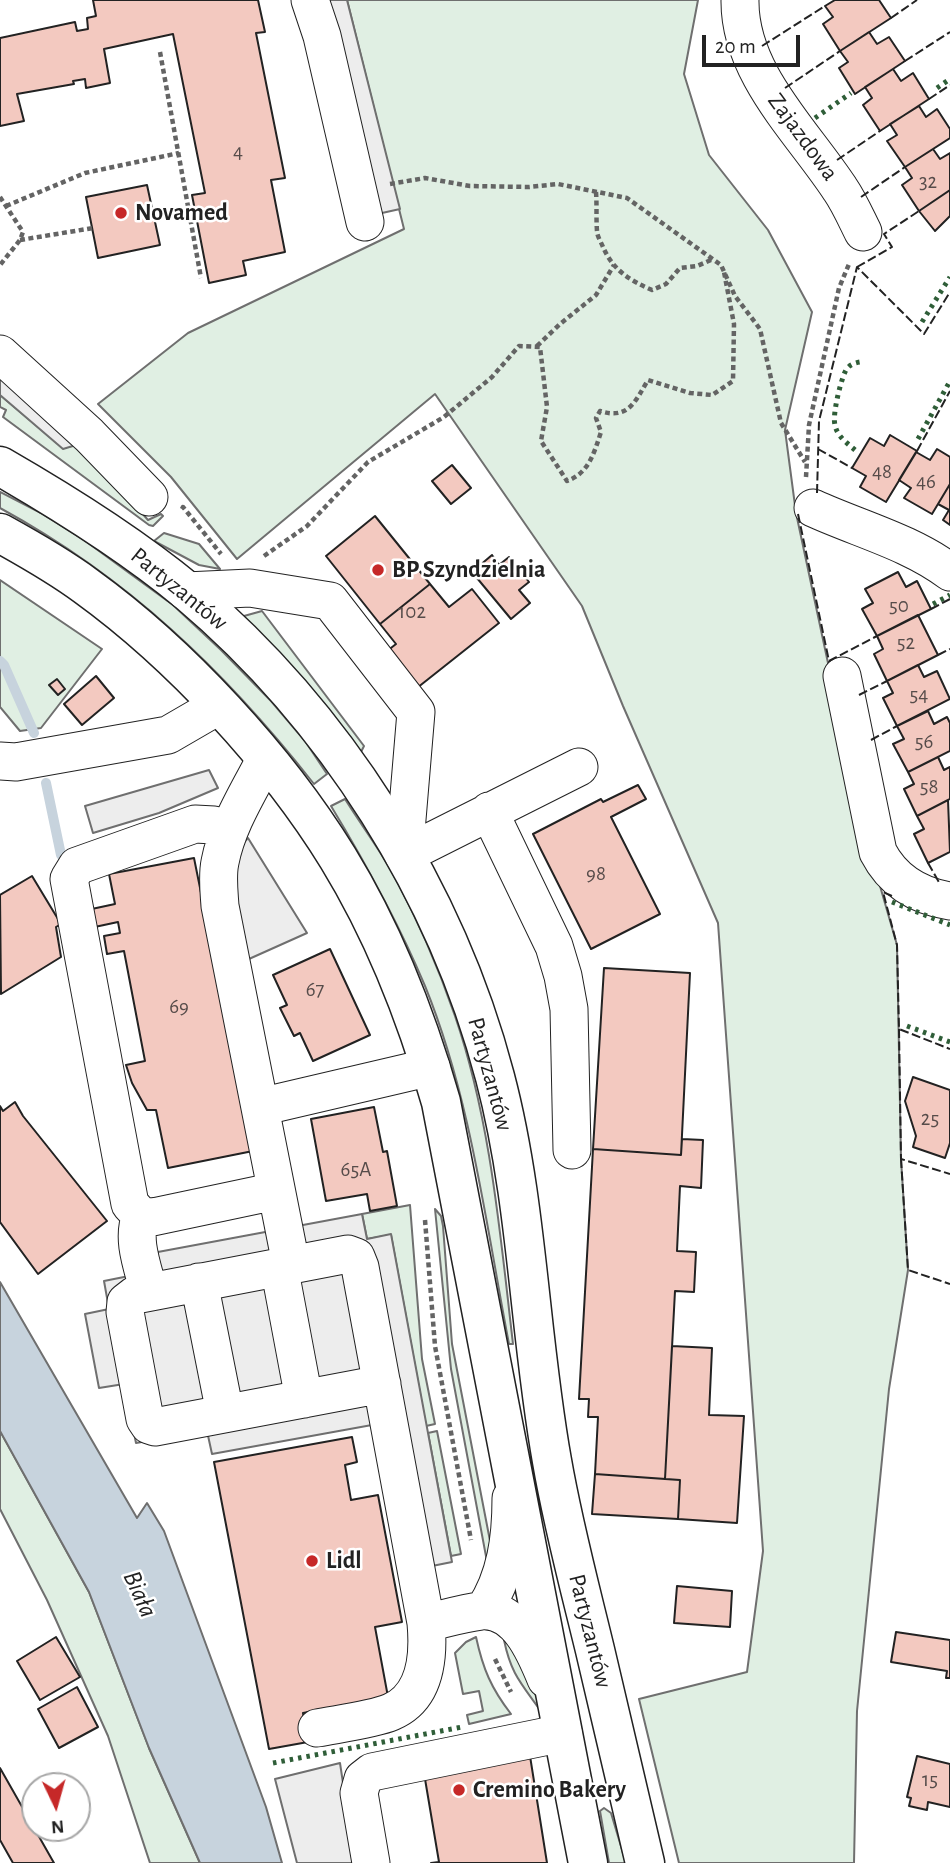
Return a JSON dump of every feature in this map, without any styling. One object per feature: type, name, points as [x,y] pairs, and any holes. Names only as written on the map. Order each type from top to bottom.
[{"type":"main road","name":"Partyzantów","points":[[0,466],[71,507],[186,591],[240,640],[313,721],[353,774],[404,855],[433,909],[460,970],[495,1078],[519,1205],[552,1461],[645,1863]]},
{"type":"main road","name":"Partyzantów","points":[[0,533],[86,585],[140,629],[266,758],[304,806],[339,860],[392,965],[431,1067],[441,1102],[511,1465],[552,1728],[588,1863]]},
{"type":"street","points":[[310,0],[322,36],[361,206]]},
{"type":"street","name":"Zajazdowa","points":[[740,0],[746,41],[760,78],[842,191],[863,232]]},
{"type":"street","points":[[0,354],[89,435],[149,497]]},
{"type":"street","points":[[813,508],[919,551],[950,572]]},
{"type":"street","points":[[186,591],[250,589],[330,601],[416,712],[404,855]]},
{"type":"street","points":[[842,676],[878,852],[898,880],[925,895],[950,901]]},
{"type":"street","points":[[0,761],[16,762],[168,735],[218,706]]},
{"type":"street","points":[[266,758],[229,831],[219,863],[220,906],[276,1191],[304,1399]]},
{"type":"street","points":[[404,855],[579,767]]},
{"type":"street","points":[[489,811],[554,946],[563,976],[569,1009],[572,1150]]},
{"type":"street","points":[[229,831],[214,825],[195,824],[76,866],[69,880],[130,1204],[141,1216],[153,1217],[276,1191]]},
{"type":"street","points":[[260,1107],[431,1067]]},
{"type":"street","points":[[141,1216],[137,1237],[149,1292]]},
{"type":"street","points":[[317,1728],[390,1713],[403,1704],[425,1672],[428,1650],[426,1623],[382,1384],[360,1267],[356,1257],[348,1254],[285,1265],[135,1295],[126,1301],[125,1312],[145,1419],[149,1425],[155,1427],[382,1384]]},
{"type":"street","points":[[199,1282],[225,1413]]},
{"type":"street","points":[[484,1611],[501,1578],[508,1549],[511,1465]]},
{"type":"street","points":[[371,1863],[359,1793],[363,1779],[372,1772],[552,1728],[533,1647],[522,1630],[503,1616],[484,1611],[426,1623]]},
{"type":"path","points":[[160,52],[201,278]]},
{"type":"path","points":[[6,206],[85,173],[179,153]]},
{"type":"path","points":[[361,206],[425,178],[470,186],[529,187],[558,184],[627,198],[720,265],[735,296],[761,329],[781,423],[805,462]]},
{"type":"path","points":[[596,192],[597,233],[614,265],[632,282],[652,290],[666,284],[680,268],[697,266],[712,259]]},
{"type":"path","points":[[0,197],[22,228],[20,240],[0,265]]},
{"type":"path","points":[[20,240],[93,228]]},
{"type":"path","points":[[813,508],[806,492],[805,462],[809,425],[839,288],[863,232]]},
{"type":"path","points":[[255,562],[307,526],[368,462],[444,417],[483,385],[519,346],[537,346],[596,295],[614,265]]},
{"type":"path","points":[[537,346],[540,347],[547,407],[541,441],[567,481],[579,477],[588,465],[601,432],[596,418],[600,411],[614,416],[626,411],[648,380],[679,390],[712,395],[733,381],[734,324],[724,272]]},
{"type":"path","points":[[424,1215],[435,1346],[471,1542]]},
{"type":"path","points":[[484,1611],[491,1647],[500,1672],[531,1723],[552,1728]]},
{"type":"green space","points":[[347,0],[698,0],[684,74],[709,155],[768,230],[812,312],[785,430],[796,513],[863,827],[897,945],[901,1159],[908,1270],[889,1389],[857,1711],[854,1863],[679,1863],[639,1699],[747,1672],[763,1551],[718,923],[582,606],[435,394],[237,559],[171,477],[98,404],[188,333],[404,229]]},
{"type":"green space","points":[[0,395],[63,448],[76,445],[111,478],[148,520],[161,514],[163,516],[153,526],[149,525],[3,417],[6,410],[0,407]]},
{"type":"green space","points":[[0,492],[41,513],[84,540],[173,605],[271,701],[305,741],[327,774],[314,784],[280,742],[209,665],[132,596],[47,535],[0,508]]},
{"type":"green space","points":[[164,533],[199,544],[220,569],[199,565],[154,541]]},
{"type":"green space","points":[[0,580],[102,649],[41,728],[20,731],[0,707]]},
{"type":"green space","points":[[262,611],[364,746],[361,752],[305,683],[244,619],[244,616]]},
{"type":"green space","points":[[345,799],[391,870],[418,923],[448,997],[467,1056],[493,1178],[513,1344],[509,1344],[466,1118],[441,1029],[425,986],[393,917],[331,806]]},
{"type":"green space","points":[[410,1205],[422,1359],[435,1424],[426,1426],[391,1235],[367,1239],[362,1214]]},
{"type":"green space","points":[[435,1209],[441,1216],[443,1226],[452,1344],[491,1546],[488,1567],[451,1369]]},
{"type":"green space","points":[[0,1431],[89,1592],[149,1748],[200,1863],[150,1863],[108,1736],[47,1600],[0,1509]]},
{"type":"green space","points":[[437,1431],[461,1554],[451,1556],[428,1433]]},
{"type":"green space","points":[[476,1637],[489,1678],[511,1714],[469,1724],[467,1715],[483,1711],[479,1691],[463,1694],[455,1653]]},
{"type":"green space","points":[[504,1640],[510,1644],[537,1690],[540,1710],[513,1670]]},
{"type":"green space","points":[[604,1808],[611,1813],[626,1863],[609,1863],[600,1811]]},
{"type":"shaded area","points":[[320,0],[347,0],[400,209],[373,215]]},
{"type":"shaded area","points":[[0,367],[76,445],[63,449],[0,395]]},
{"type":"shaded area","points":[[209,770],[218,788],[159,813],[93,833],[85,806]]},
{"type":"shaded area","points":[[248,838],[307,933],[240,963],[234,853]]},
{"type":"shaded area","points":[[362,1214],[367,1239],[391,1234],[452,1562],[432,1566],[405,1419],[212,1454],[207,1431],[136,1443],[124,1384],[99,1388],[85,1314],[109,1309],[104,1281],[134,1275],[131,1257]]},
{"type":"shaded area","points":[[340,1763],[355,1863],[297,1863],[275,1779]]},
{"type":"water","name":"Biała","points":[[0,1282],[137,1518],[147,1503],[164,1531],[266,1807],[282,1863],[200,1863],[149,1748],[89,1592],[0,1431]]},
{"type":"building","points":[[93,0],[258,0],[265,32],[256,33],[285,178],[271,180],[285,252],[243,261],[246,275],[209,283],[192,195],[205,193],[173,34],[104,49],[110,83],[86,88],[85,79],[73,81],[74,84],[17,94],[24,121],[0,126],[0,38],[75,22],[77,31],[88,29],[87,18],[96,16]]},
{"type":"building","points":[[835,0],[879,0],[891,18],[840,51],[823,24],[833,17],[825,6]]},
{"type":"building","points":[[869,32],[877,44],[889,37],[905,61],[855,94],[839,68],[848,62],[840,51]]},
{"type":"building","points":[[893,69],[901,81],[913,73],[929,99],[880,131],[863,105],[872,98],[865,87]]},
{"type":"building","points":[[919,106],[926,117],[937,109],[950,129],[950,138],[905,167],[887,141],[897,135],[890,124]]},
{"type":"building","points":[[933,149],[940,159],[950,153],[950,190],[919,211],[902,185],[912,178],[905,167]]},
{"type":"building","name":"Novamed","points":[[147,185],[160,245],[98,258],[86,197]]},
{"type":"building","points":[[950,190],[950,216],[935,231],[919,211]]},
{"type":"building","points":[[890,435],[917,451],[886,502],[860,487],[866,476],[852,468],[870,438],[884,446]]},
{"type":"building","points":[[937,449],[950,457],[950,484],[932,514],[904,498],[911,488],[899,480],[916,452],[930,460]]},
{"type":"building","points":[[452,465],[471,488],[451,504],[432,481]]},
{"type":"building","points":[[950,484],[950,525],[943,520],[949,510],[938,504]]},
{"type":"building","name":"BP Szyndzielnia","points":[[375,516],[430,584],[380,624],[326,556]]},
{"type":"building","points":[[492,555],[499,565],[509,557],[529,582],[519,590],[530,603],[511,619],[472,572]]},
{"type":"building","points":[[898,572],[906,587],[917,581],[931,609],[877,636],[862,609],[873,603],[865,589]]},
{"type":"building","points":[[430,584],[449,607],[472,589],[499,623],[393,707],[363,670],[396,644],[380,624]]},
{"type":"building","points":[[918,615],[938,655],[887,681],[874,654],[883,649],[877,636]]},
{"type":"building","points":[[918,665],[924,677],[937,671],[950,699],[897,726],[883,698],[893,693],[887,681]]},
{"type":"building","points":[[96,676],[114,698],[82,725],[64,704]]},
{"type":"building","points":[[57,679],[65,689],[58,695],[49,685]]},
{"type":"building","points":[[928,711],[934,724],[947,717],[950,723],[950,751],[908,772],[893,744],[904,739],[897,726]]},
{"type":"building","points":[[938,757],[944,770],[950,767],[950,799],[917,816],[904,789],[914,784],[908,772]]},
{"type":"building","points":[[638,785],[646,799],[611,817],[660,914],[591,949],[533,834],[601,799],[603,802]]},
{"type":"building","points":[[948,800],[950,852],[928,863],[914,834],[924,829],[917,816]]},
{"type":"building","points":[[194,858],[253,1151],[168,1168],[156,1110],[147,1110],[132,1083],[126,1065],[145,1061],[124,951],[107,954],[104,936],[120,933],[118,922],[90,928],[87,910],[115,904],[109,874]]},
{"type":"building","points":[[32,876],[61,924],[56,927],[61,957],[1,994],[0,895]]},
{"type":"building","points":[[330,949],[370,1035],[313,1061],[300,1033],[294,1036],[280,1008],[287,1005],[273,975]]},
{"type":"building","points":[[604,968],[690,973],[681,1155],[593,1149]]},
{"type":"building","points":[[913,1077],[950,1090],[950,1143],[945,1158],[913,1147],[916,1136],[905,1101]]},
{"type":"building","points":[[15,1102],[23,1116],[107,1221],[38,1274],[0,1222],[0,1106],[3,1111]]},
{"type":"building","points":[[374,1107],[383,1152],[387,1151],[397,1206],[370,1211],[367,1194],[326,1201],[311,1119]]},
{"type":"building","points":[[682,1139],[703,1140],[701,1188],[680,1186],[677,1251],[696,1252],[694,1292],[675,1291],[665,1479],[595,1474],[598,1417],[588,1417],[589,1399],[579,1399],[593,1149],[681,1155]]},
{"type":"building","points":[[672,1346],[712,1348],[709,1415],[744,1416],[737,1523],[678,1519],[680,1480],[665,1479]]},
{"type":"building","name":"Lidl","points":[[352,1437],[357,1462],[345,1465],[351,1500],[378,1495],[402,1622],[375,1627],[388,1697],[303,1713],[308,1742],[269,1749],[214,1462]]},
{"type":"building","points":[[595,1474],[680,1480],[678,1519],[592,1514]]},
{"type":"building","points":[[677,1586],[732,1591],[730,1627],[674,1623]]},
{"type":"building","points":[[896,1632],[950,1640],[950,1678],[946,1678],[947,1671],[891,1662]]},
{"type":"building","points":[[56,1637],[80,1677],[40,1700],[17,1661]]},
{"type":"building","points":[[77,1687],[98,1727],[59,1748],[38,1709]]},
{"type":"building","points":[[530,1756],[547,1863],[431,1863],[439,1862],[424,1773]]},
{"type":"building","points":[[917,1756],[950,1764],[950,1807],[928,1802],[927,1810],[909,1806],[911,1798],[907,1797]]},
{"type":"building","points":[[0,1768],[21,1805],[21,1842],[42,1842],[54,1863],[13,1863],[0,1840]]},
{"type":"waterway","points":[[0,661],[34,733]]},
{"type":"waterway","points":[[46,783],[61,855]]},
{"type":"hedge","points":[[937,88],[950,79]]},
{"type":"hedge","points":[[815,118],[851,93]]},
{"type":"hedge","points":[[922,322],[950,277]]},
{"type":"hedge","points":[[855,450],[838,433],[835,413],[846,370],[860,362]]},
{"type":"hedge","points":[[918,439],[950,381]]},
{"type":"hedge","points":[[933,604],[950,595]]},
{"type":"hedge","points":[[892,902],[950,925]]},
{"type":"hedge","points":[[907,1026],[950,1042]]},
{"type":"hedge","points":[[273,1763],[462,1727]]},
{"type":"fence","points":[[891,18],[917,0]]},
{"type":"fence","points":[[762,46],[825,6]]},
{"type":"fence","points":[[905,61],[950,32]]},
{"type":"fence","points":[[785,88],[840,51]]},
{"type":"fence","points":[[929,99],[950,85]]},
{"type":"fence","points":[[837,160],[880,131]]},
{"type":"fence","points":[[861,197],[905,167]]},
{"type":"fence","points":[[857,267],[892,247],[884,234],[919,211]]},
{"type":"fence","points":[[817,493],[819,421],[857,267],[924,334],[950,292]]},
{"type":"fence","points":[[917,451],[950,391]]},
{"type":"fence","points":[[818,449],[852,468]]},
{"type":"fence","points":[[798,514],[829,661],[877,636]]},
{"type":"fence","points":[[931,609],[950,599]]},
{"type":"fence","points":[[938,655],[950,649]]},
{"type":"fence","points":[[859,695],[887,681]]},
{"type":"fence","points":[[871,740],[897,726]]},
{"type":"fence","points":[[928,863],[940,884]]},
{"type":"fence","points":[[892,896],[883,892],[897,945],[899,1029],[950,1049]]},
{"type":"fence","points":[[899,1029],[901,1159],[950,1174]]},
{"type":"fence","points":[[901,1159],[908,1270],[950,1284]]},
{"type":"place","name":"Novamed","points":[[121,213]]},
{"type":"place","name":"BP Szyndzielnia","points":[[378,570]]},
{"type":"place","name":"Lidl","points":[[312,1561]]},
{"type":"place","name":"Cremino Bakery","points":[[459,1790]]}]
